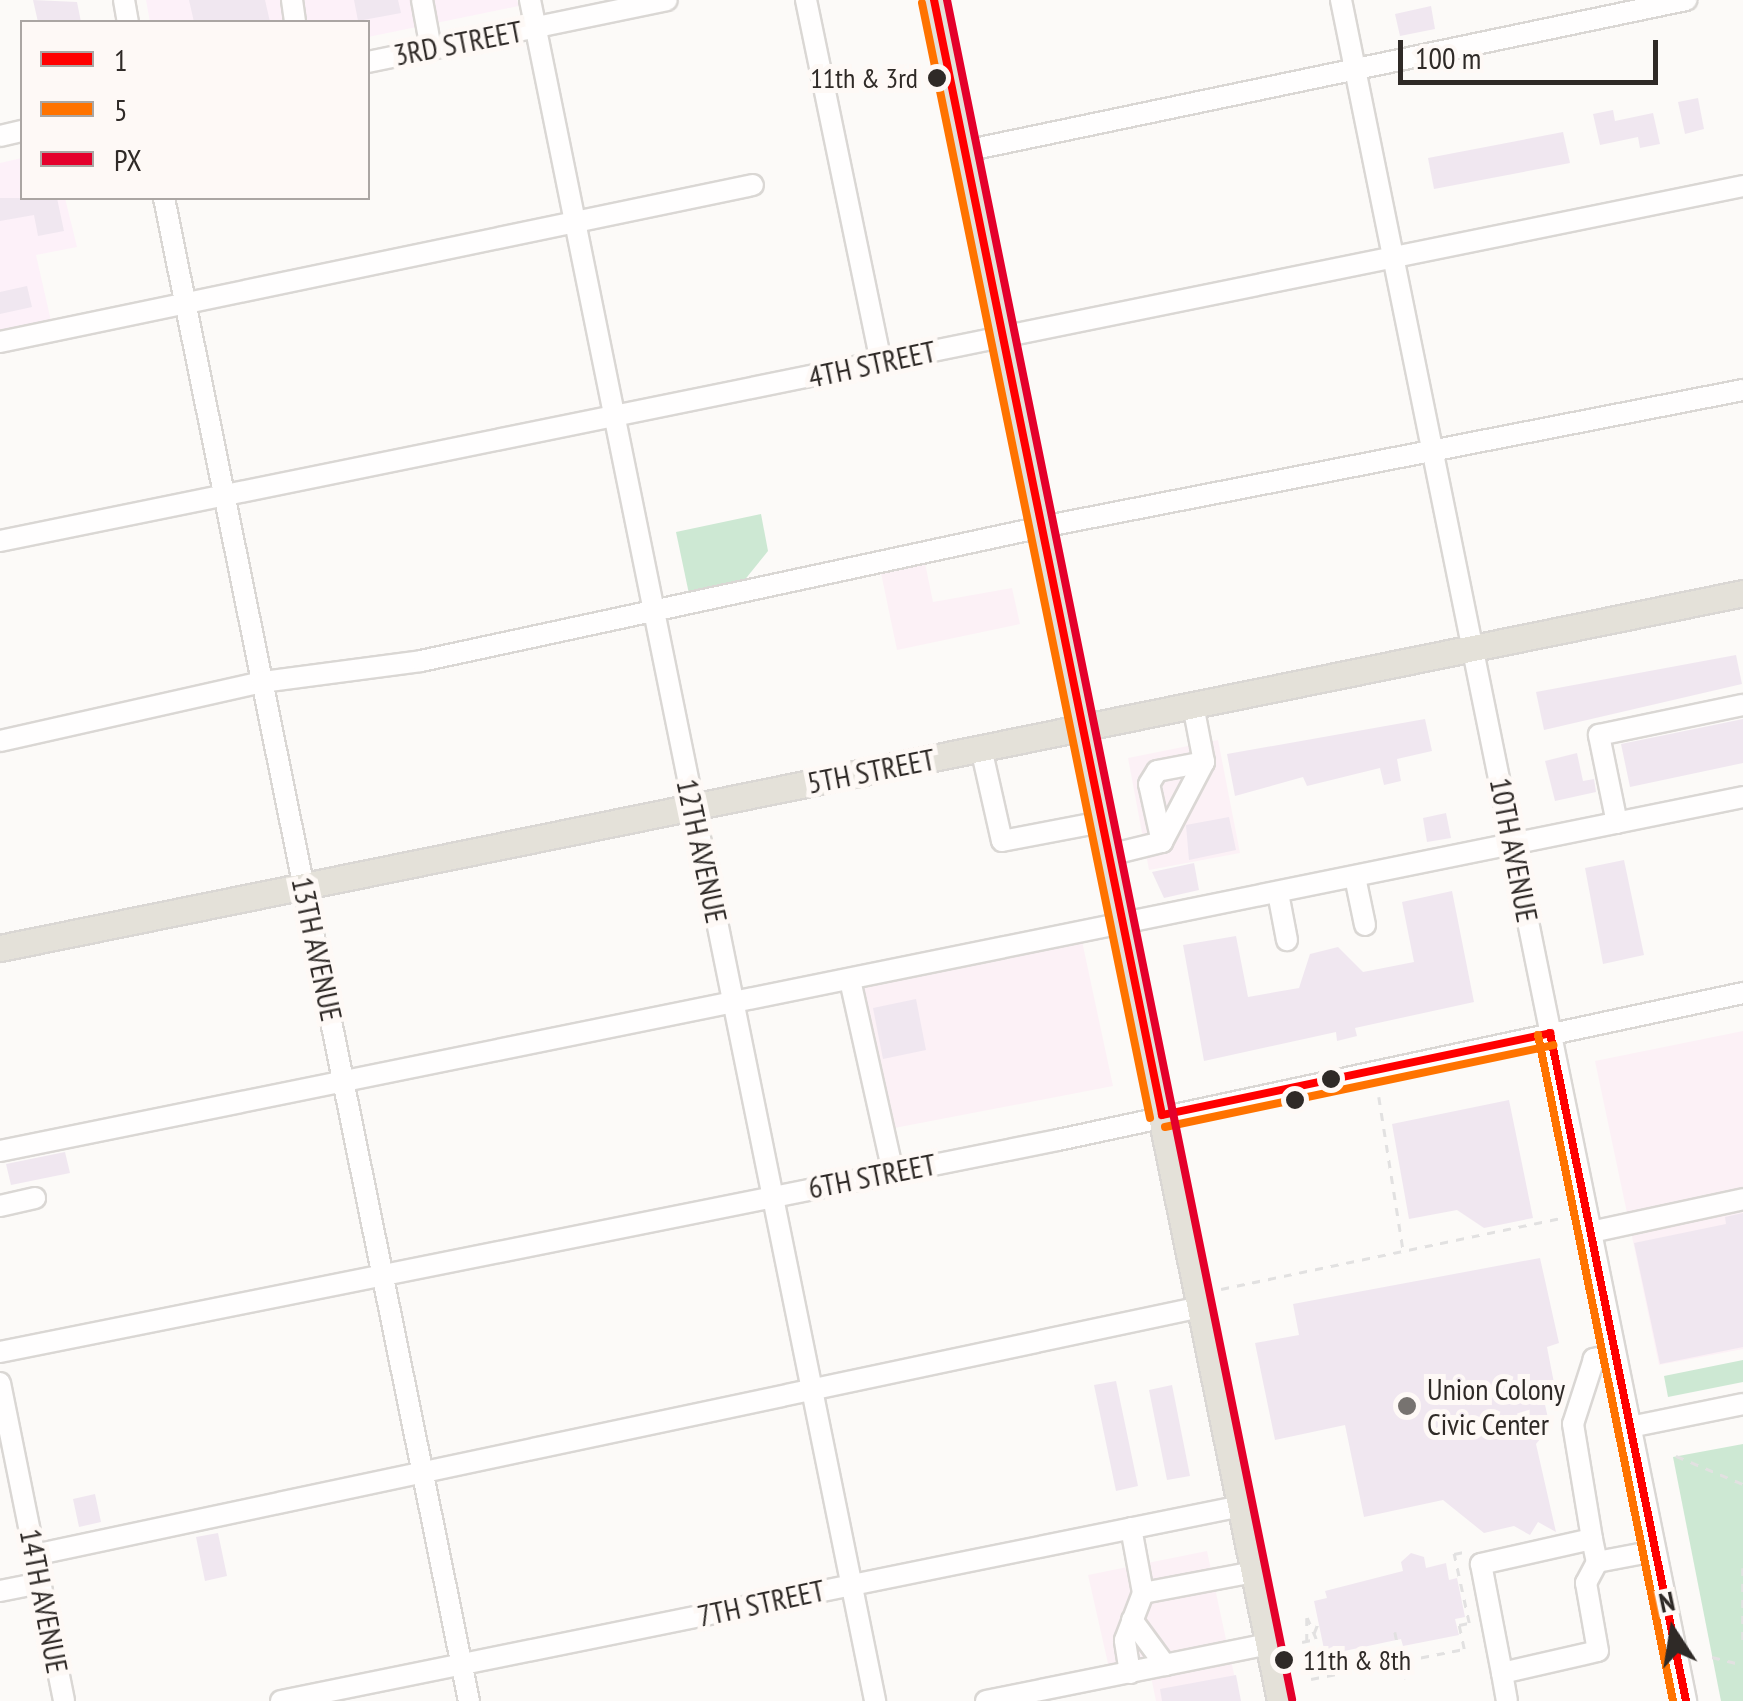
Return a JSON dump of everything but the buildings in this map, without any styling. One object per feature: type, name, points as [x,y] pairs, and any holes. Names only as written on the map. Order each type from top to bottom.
[{"type":"main road","points":[[934,0],[1162,1115],[1210,1298],[1241,1506],[1280,1701]]},
{"type":"main road","name":"5TH STREET","points":[[0,948],[1743,593]]},
{"type":"street","points":[[422,0],[432,49]]},
{"type":"street","name":"12TH AVENUE","points":[[530,0],[875,1701]]},
{"type":"street","name":"3RD STREET","points":[[370,62],[667,0]]},
{"type":"street","points":[[806,0],[881,362]]},
{"type":"street","name":"10TH AVENUE","points":[[1341,0],[1683,1700]]},
{"type":"street","points":[[965,151],[1686,0]]},
{"type":"street","points":[[0,342],[574,219],[752,185]]},
{"type":"street","name":"4TH STREET","points":[[0,541],[1743,186]]},
{"type":"street","name":"13TH AVENUE","points":[[164,200],[469,1701]]},
{"type":"street","points":[[0,741],[262,682],[421,661],[654,607],[1042,527],[1743,390]]},
{"type":"street","points":[[1109,854],[1162,842],[1204,762],[1193,705]]},
{"type":"street","points":[[1617,823],[1599,735],[1743,705]]},
{"type":"street","points":[[981,748],[1002,840],[1102,822]]},
{"type":"street","points":[[1162,842],[1149,784],[1158,771],[1204,762]]},
{"type":"street","points":[[0,1150],[1743,797]]},
{"type":"street","points":[[1354,877],[1365,925]]},
{"type":"street","points":[[1278,893],[1288,940]]},
{"type":"street","points":[[850,980],[893,1172]]},
{"type":"street","name":"6TH STREET","points":[[0,1352],[893,1172],[1550,1033],[1742,999]]},
{"type":"street","points":[[0,1206],[35,1198]]},
{"type":"street","points":[[1591,1232],[1743,1199]]},
{"type":"street","points":[[34,1555],[813,1394],[1210,1298]]},
{"type":"street","points":[[1502,1673],[1598,1651],[1586,1584],[1597,1562],[1573,1424],[1594,1359],[1615,1354]]},
{"type":"street","name":"14TH AVENUE","points":[[0,1383],[64,1701]]},
{"type":"street","points":[[1630,1427],[1743,1404]]},
{"type":"street","name":"7TH STREET","points":[[281,1701],[1241,1506]]},
{"type":"street","points":[[1130,1673],[1125,1640],[1143,1593],[1131,1528]]},
{"type":"street","points":[[1508,1701],[1481,1564],[1592,1539]]},
{"type":"street","points":[[1597,1562],[1655,1551]]},
{"type":"street","points":[[1143,1593],[1254,1572]]},
{"type":"street","points":[[0,1591],[40,1583]]},
{"type":"street","points":[[1132,1620],[1165,1665]]},
{"type":"street","points":[[986,1701],[1269,1644]]},
{"type":"path","points":[[1379,1097],[1404,1251]]},
{"type":"path","points":[[1210,1298],[1560,1218]]},
{"type":"path","points":[[1676,1456],[1743,1484]]},
{"type":"path","points":[[1460,1625],[1469,1623],[1454,1554],[1472,1550]]},
{"type":"path","points":[[1743,1568],[1743,1643]]},
{"type":"path","points":[[1310,1680],[1464,1649],[1458,1618]]},
{"type":"path","points":[[1302,1619],[1314,1634],[1304,1641],[1302,1619]]},
{"type":"path","points":[[1314,1634],[1312,1624],[1318,1623]]},
{"type":"path","points":[[1394,1632],[1405,1679]]},
{"type":"path","points":[[1330,1648],[1334,1675]]},
{"type":"path","points":[[1712,1657],[1743,1665]]},
{"type":"shaded area","points":[[146,0],[517,0],[519,6],[370,37],[370,20],[150,20]]},
{"type":"shaded area","points":[[20,158],[20,200],[65,200],[77,247],[36,255],[51,321],[0,331],[0,163]]},
{"type":"shaded area","points":[[925,563],[933,602],[1012,588],[1020,624],[897,650],[881,573]]},
{"type":"shaded area","points":[[1218,740],[1240,853],[1149,870],[1128,758]]},
{"type":"shaded area","points":[[1082,941],[1113,1086],[884,1130],[855,986]]},
{"type":"shaded area","points":[[1743,1031],[1743,1349],[1659,1365],[1595,1061]]},
{"type":"shaded area","points":[[1207,1551],[1227,1644],[1109,1668],[1088,1575]]},
{"type":"shaded area","points":[[1230,1656],[1240,1701],[1156,1701],[1150,1672]]},
{"type":"green space","points":[[761,514],[768,551],[743,582],[689,594],[676,532]]},
{"type":"green space","points":[[1743,1360],[1743,1382],[1668,1397],[1664,1376]]},
{"type":"green space","points":[[1743,1444],[1743,1701],[1721,1701],[1673,1457]]},
{"type":"transit line","name":"1","points":[[934,0],[1162,1115]]},
{"type":"transit line","name":"PX","points":[[947,0],[1292,1699]]},
{"type":"transit line","name":"5","points":[[922,3],[1150,1118]]},
{"type":"transit line","name":"1","points":[[1550,1033],[1686,1701]]},
{"type":"transit line","name":"1","points":[[1162,1115],[1550,1033]]},
{"type":"transit line","name":"5","points":[[1538,1035],[1673,1701]]},
{"type":"transit line","name":"5","points":[[1165,1127],[1553,1045]]},
{"type":"place","name":"11th & 3rd","points":[[937,78]]},
{"type":"place","name":"Union Colony Civic Center","points":[[1407,1406]]},
{"type":"place","name":"11th & 8th","points":[[1284,1660]]}]
